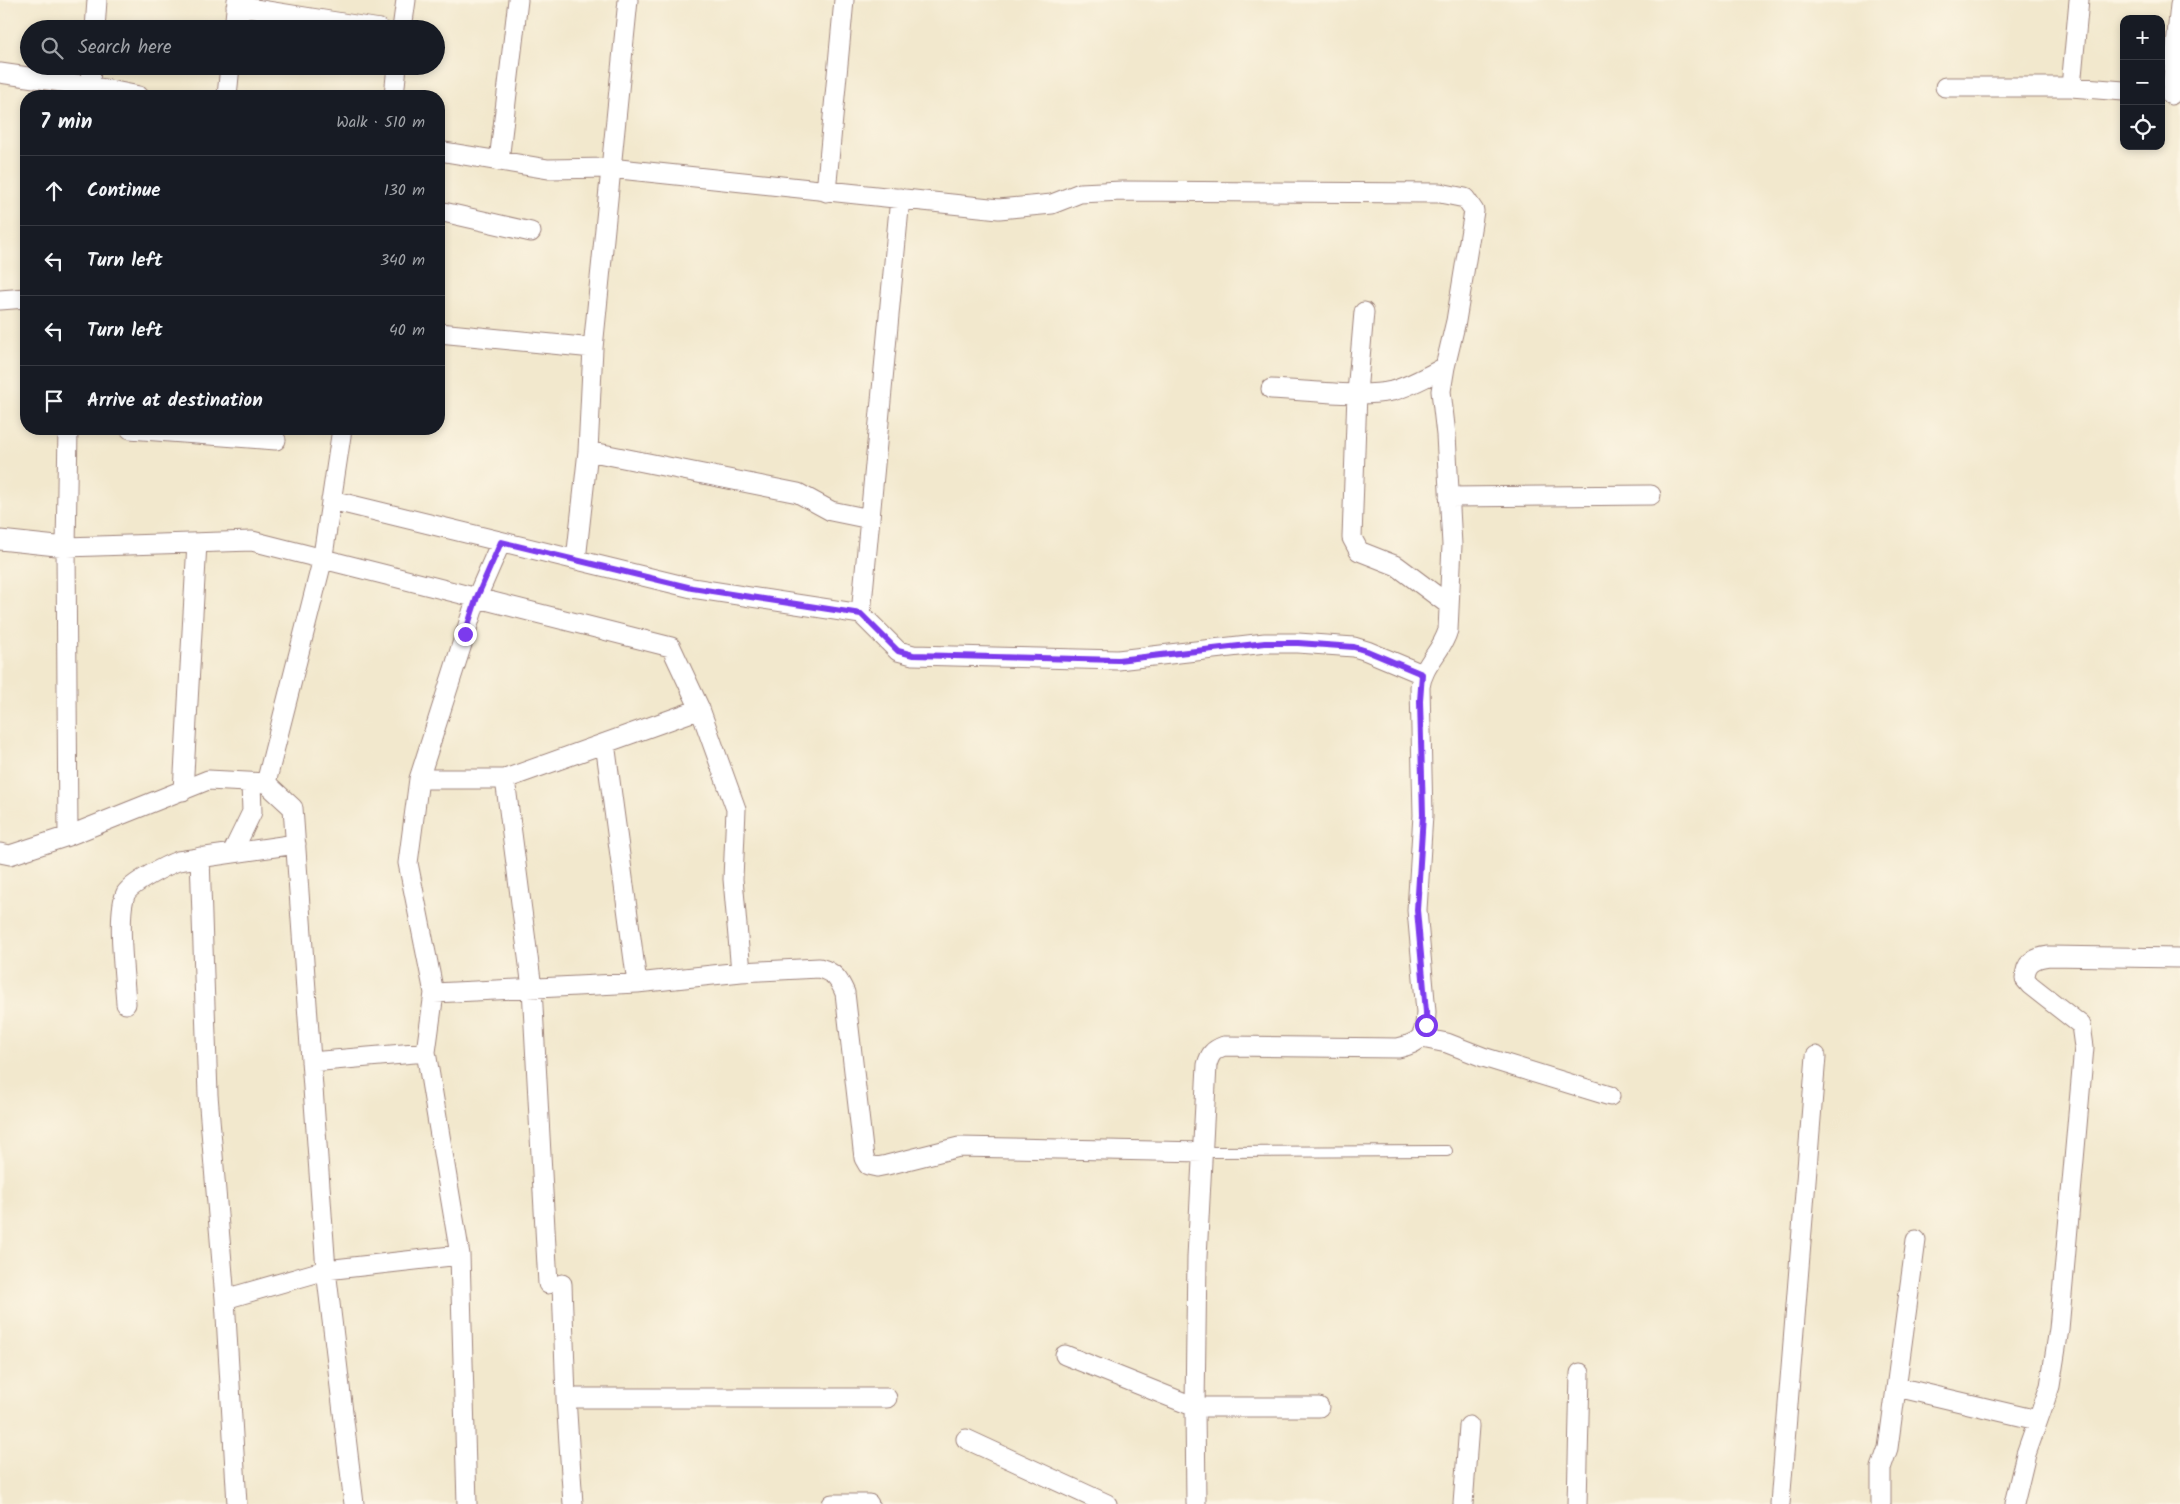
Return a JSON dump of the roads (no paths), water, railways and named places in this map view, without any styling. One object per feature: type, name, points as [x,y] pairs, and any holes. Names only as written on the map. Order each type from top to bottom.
[{"type":"street","points":[[96,20],[97,0]]},
{"type":"street","points":[[403,20],[406,0]]},
{"type":"street","points":[[499,161],[518,0]]},
{"type":"street","points":[[576,560],[588,451],[593,348],[628,0]]},
{"type":"street","points":[[826,192],[844,0]]},
{"type":"street","points":[[2071,87],[2079,0]]},
{"type":"street","points":[[235,20],[236,3],[330,20]]},
{"type":"street","points":[[2171,95],[2180,5]]},
{"type":"street","points":[[0,72],[84,90]]},
{"type":"street","points":[[89,90],[90,75]]},
{"type":"street","points":[[228,90],[229,75]]},
{"type":"street","points":[[395,90],[396,75]]},
{"type":"street","points":[[1945,87],[2071,87],[2120,91]]},
{"type":"street","points":[[445,152],[548,169],[610,168],[999,209],[1052,204],[1080,193],[1122,191],[1440,192],[1465,198],[1474,211],[1456,321],[1441,391],[1452,545],[1448,630],[1445,641],[1422,674],[1420,701],[1423,815],[1417,896],[1426,1025],[1422,1038],[1414,1044],[1398,1048],[1224,1046],[1215,1049],[1209,1056],[1197,1265],[1196,1504]]},
{"type":"street","points":[[861,614],[900,198]]},
{"type":"street","points":[[445,212],[531,232]]},
{"type":"street","points":[[0,300],[20,298]]},
{"type":"street","points":[[1364,312],[1357,393],[1352,538],[1359,551],[1397,566],[1449,605]]},
{"type":"street","points":[[445,334],[593,348]]},
{"type":"street","points":[[1271,389],[1357,393],[1391,391],[1414,383],[1445,367]]},
{"type":"street","points":[[68,435],[66,547],[68,836]]},
{"type":"street","points":[[210,435],[276,440]]},
{"type":"street","points":[[232,853],[252,812],[258,783],[323,559],[341,435]]},
{"type":"street","points":[[588,451],[798,493],[832,511],[870,519]]},
{"type":"street","points":[[1449,497],[1651,495]]},
{"type":"street","points":[[331,500],[692,588],[861,614],[898,651],[913,655],[1118,660],[1265,643],[1298,643],[1360,649],[1422,674]]},
{"type":"street","points":[[0,540],[66,547],[252,541],[671,647],[700,709],[736,809],[733,879],[742,972]]},
{"type":"street","points":[[467,1504],[460,1255],[426,1052],[434,993],[408,863],[419,779],[477,597],[501,542]]},
{"type":"street","points":[[183,790],[197,543]]},
{"type":"street","points":[[419,779],[505,779],[700,709]]},
{"type":"street","points":[[605,743],[637,983]]},
{"type":"street","points":[[505,779],[532,988],[555,1284],[566,1398],[572,1504]]},
{"type":"street","points":[[0,853],[10,855],[68,836],[208,780],[258,783],[293,808],[326,1270],[354,1504]]},
{"type":"street","points":[[126,1004],[121,910],[128,891],[164,866],[200,857],[296,844]]},
{"type":"street","points":[[200,857],[208,1095],[225,1299],[237,1504]]},
{"type":"street","points":[[2015,1501],[2037,1420],[2050,1386],[2059,1329],[2084,1047],[2081,1025],[2030,985],[2025,980],[2025,973],[2029,962],[2037,957],[2180,958]]},
{"type":"street","points":[[434,993],[637,983],[742,972],[819,968],[830,971],[840,980],[845,993],[864,1158],[868,1165],[877,1167],[959,1147],[1203,1152]]},
{"type":"street","points":[[1422,1038],[1447,1043],[1483,1057],[1610,1096]]},
{"type":"street","points":[[311,1062],[426,1052]]},
{"type":"street","points":[[1780,1504],[1816,1056]]},
{"type":"street","points":[[1880,1504],[1881,1468],[1888,1448],[1916,1240]]},
{"type":"street","points":[[225,1299],[326,1270],[460,1255]]},
{"type":"street","points":[[1065,1355],[1196,1407],[1319,1407]]},
{"type":"street","points":[[1577,1504],[1580,1373]]},
{"type":"street","points":[[1897,1387],[2037,1420]]},
{"type":"street","points":[[566,1398],[887,1398]]},
{"type":"street","points":[[1463,1504],[1469,1426]]},
{"type":"street","points":[[966,1439],[1107,1504]]},
{"type":"street","points":[[832,1504],[869,1504]]},
{"type":"lane","points":[[1203,1152],[1447,1152]]}]
